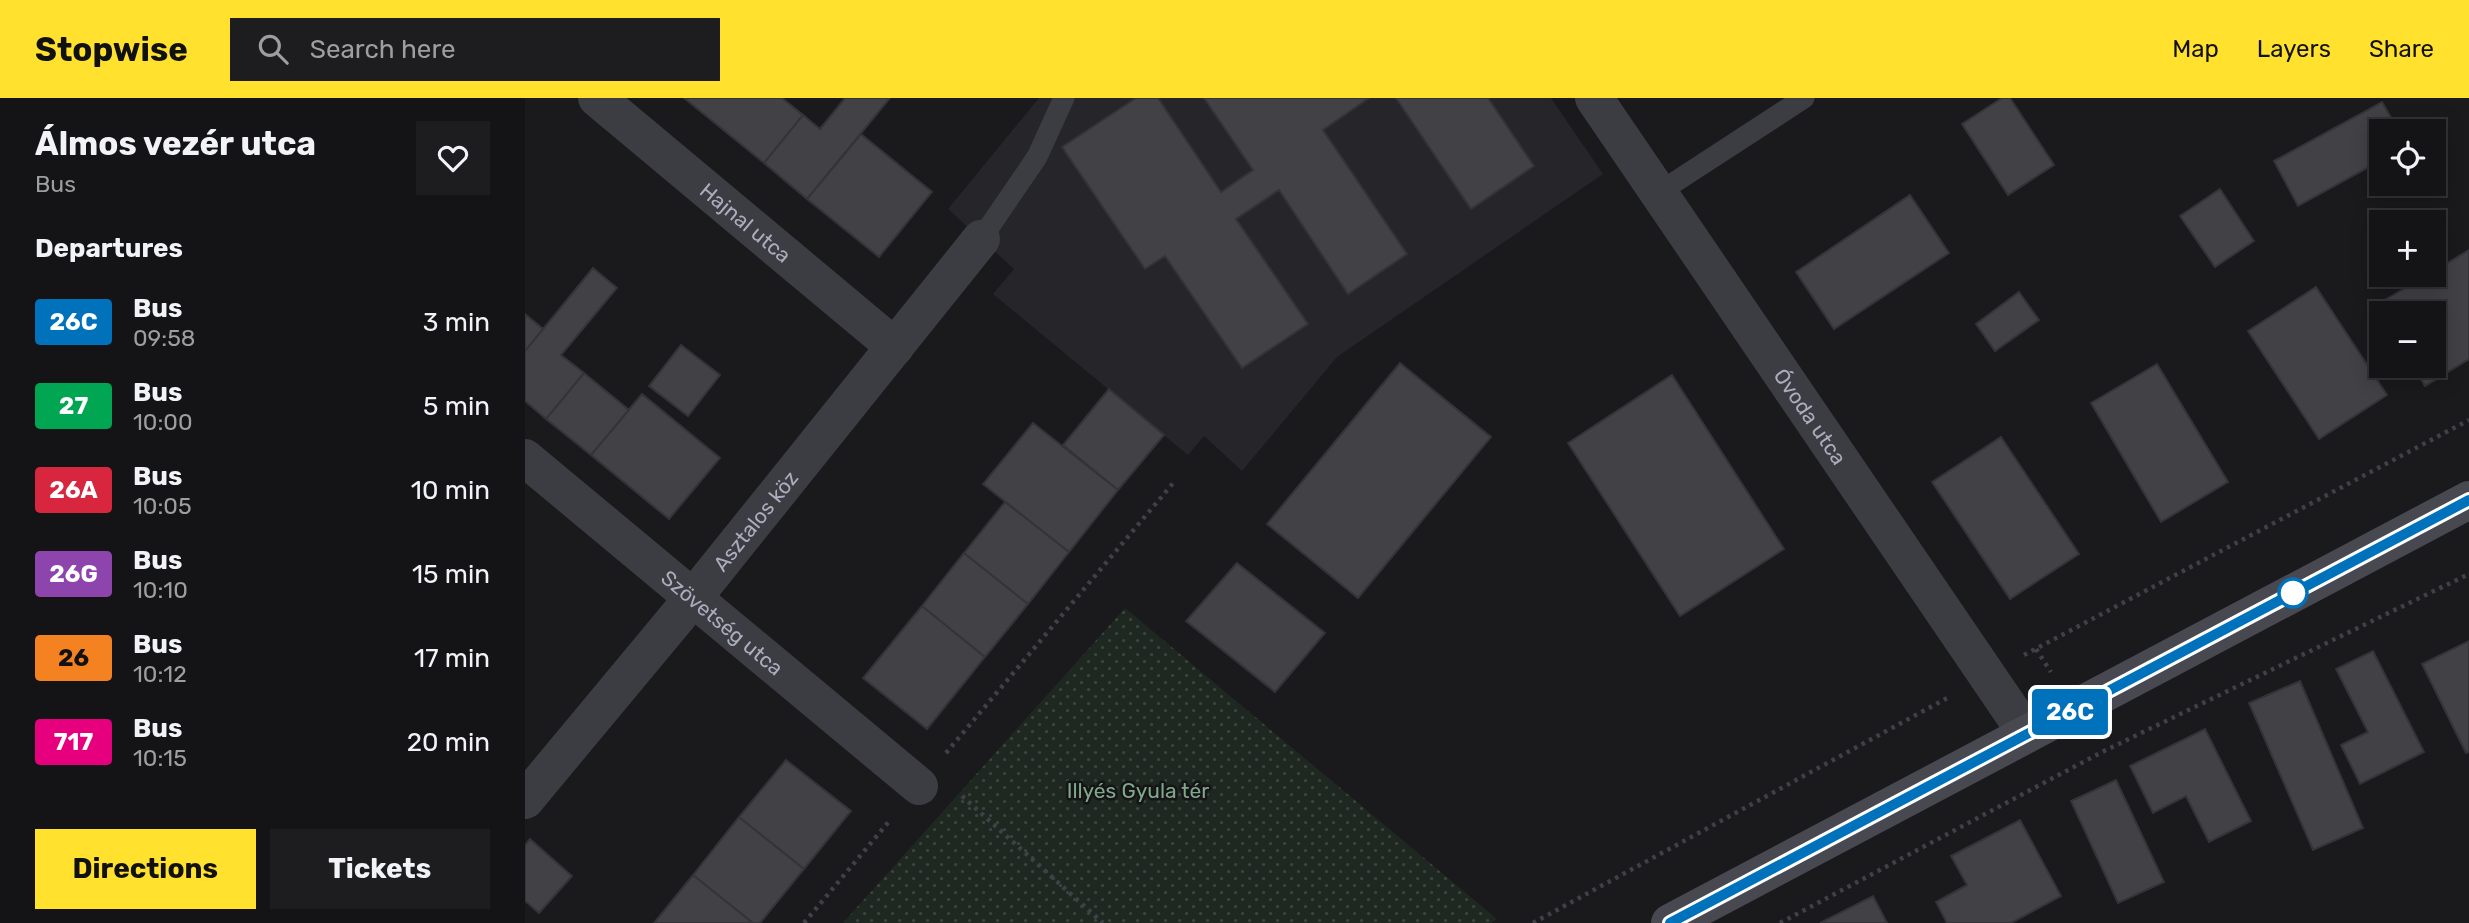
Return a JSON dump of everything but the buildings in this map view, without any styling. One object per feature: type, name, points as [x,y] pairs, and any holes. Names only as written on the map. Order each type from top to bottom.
[{"type":"main road","points":[[1670,923],[2469,500]]},
{"type":"street","name":"Hajnal utca","points":[[597,98],[895,347]]},
{"type":"street","name":"Óvoda utca","points":[[1594,98],[2027,734]]},
{"type":"street","name":"Asztalos köz","points":[[525,800],[694,598],[981,239]]},
{"type":"street","name":"Szövetség utca","points":[[525,458],[694,598],[926,778]]},
{"type":"lane","points":[[981,239],[1037,157],[1064,98]]},
{"type":"lane","points":[[1658,193],[1804,98]]},
{"type":"path","points":[[804,923],[1174,482]]},
{"type":"path","points":[[1780,923],[2102,752],[2469,574]]},
{"type":"path","points":[[926,778],[1103,923]]},
{"type":"shaded area","points":[[1039,98],[1551,98],[1603,174],[1337,357],[1242,471],[1204,436],[1188,455],[993,294],[1014,269],[948,209]]},
{"type":"green space","name":"Illyés Gyula tér","points":[[1125,608],[1497,919],[1491,923],[843,923]]},
{"type":"bus line","name":"26C","points":[[1670,923],[2469,500]]}]
